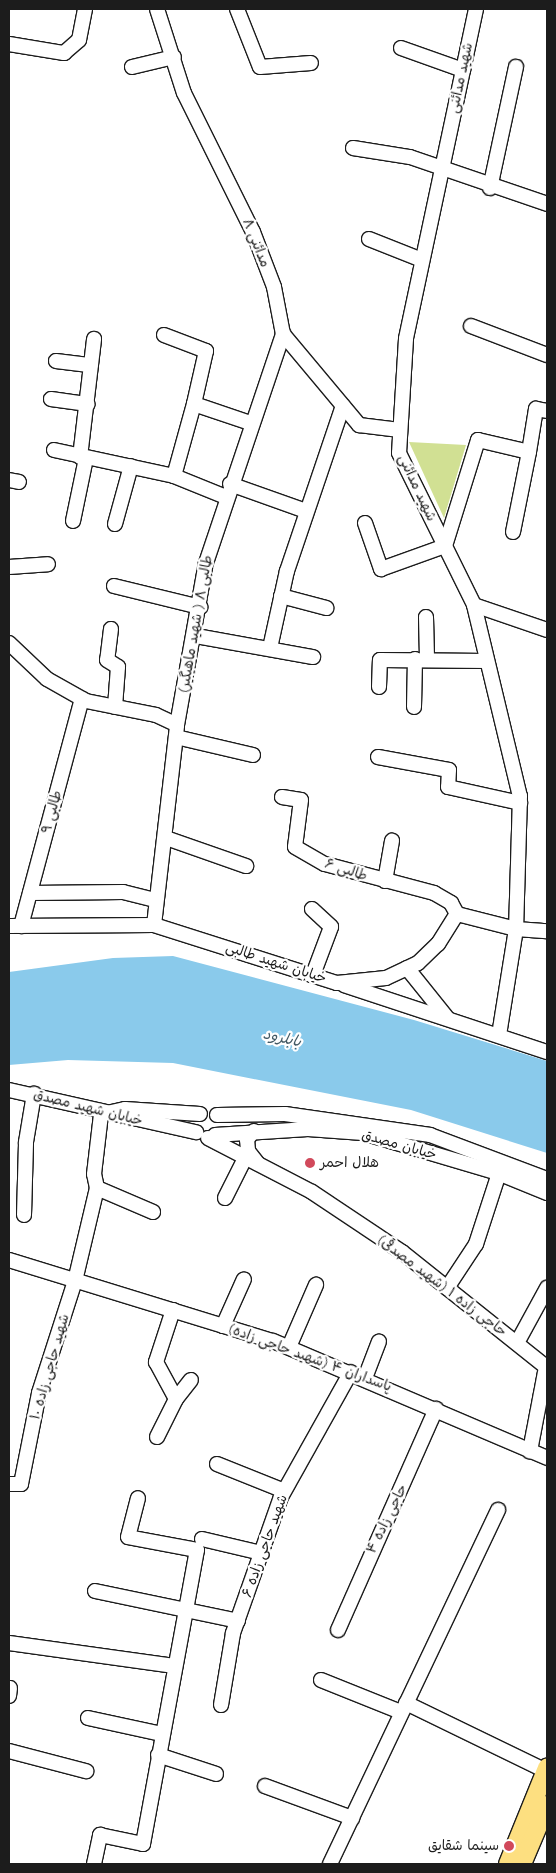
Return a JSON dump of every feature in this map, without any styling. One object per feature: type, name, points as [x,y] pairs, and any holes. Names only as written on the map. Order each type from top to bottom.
[{"type":"main road","points":[[508,1864],[547,1770]]},
{"type":"main road","points":[[522,1864],[547,1805]]},
{"type":"street","points":[[9,44],[64,52],[79,40],[85,9]]},
{"type":"street","name":"مدائنی ۸","points":[[157,9],[184,93],[253,232],[274,286],[283,334],[359,424],[400,430]]},
{"type":"street","points":[[237,9],[260,67],[311,63]]},
{"type":"street","name":"شهید مدائنی","points":[[473,10],[463,70],[440,169],[406,339],[399,453],[474,604],[520,803],[516,929],[499,1035]]},
{"type":"street","points":[[401,48],[463,70]]},
{"type":"street","points":[[132,67],[174,57]]},
{"type":"street","points":[[490,188],[516,68]]},
{"type":"street","points":[[353,148],[410,157],[490,188],[547,204]]},
{"type":"street","points":[[369,239],[422,260]]},
{"type":"street","points":[[471,326],[547,354]]},
{"type":"street","name":"طالبی ۸ ( شهید ماهیگیر)","points":[[154,925],[166,838],[177,731],[196,636],[206,564],[250,423],[283,334]]},
{"type":"street","points":[[164,335],[206,351],[194,404],[174,476]]},
{"type":"street","points":[[73,521],[83,457],[94,339]]},
{"type":"street","points":[[56,361],[91,365]]},
{"type":"street","points":[[51,399],[88,404]]},
{"type":"street","points":[[194,404],[250,423]]},
{"type":"street","points":[[270,648],[281,596],[306,511],[344,406]]},
{"type":"street","points":[[513,532],[529,452],[542,410]]},
{"type":"street","points":[[365,523],[381,569],[445,546],[478,440],[529,452]]},
{"type":"street","points":[[54,450],[174,476],[306,511]]},
{"type":"street","points":[[115,524],[131,466]]},
{"type":"street","points":[[9,567],[48,564]]},
{"type":"street","points":[[114,586],[200,607]]},
{"type":"street","points":[[281,596],[326,608]]},
{"type":"street","points":[[474,604],[547,630]]},
{"type":"street","points":[[414,707],[426,617]]},
{"type":"street","points":[[111,629],[107,660],[118,667],[115,706]]},
{"type":"street","points":[[196,636],[313,657]]},
{"type":"street","points":[[9,643],[48,679],[82,699],[156,715],[177,731],[253,755]]},
{"type":"street","points":[[379,687],[380,660],[487,661]]},
{"type":"street","name":"طالبی ۹","points":[[15,926],[30,893],[82,699]]},
{"type":"street","points":[[378,757],[449,770],[448,788],[520,803]]},
{"type":"street","name":"طالبی ۶","points":[[282,797],[301,800],[295,848],[325,864],[385,881],[434,892],[450,902],[457,914]]},
{"type":"street","points":[[166,838],[246,866]]},
{"type":"street","points":[[385,881],[392,841]]},
{"type":"street","points":[[30,893],[124,892],[156,900]]},
{"type":"street","points":[[312,910],[331,927],[313,975]]},
{"type":"street","points":[[457,914],[516,929],[547,931]]},
{"type":"street","name":"خیابان شهید طالبی","points":[[15,926],[154,925],[337,983],[386,978],[407,968],[438,944],[457,914]]},
{"type":"street","points":[[407,968],[448,1019]]},
{"type":"street","points":[[337,983],[547,1052]]},
{"type":"street","name":"خیابان شهید مصدق","points":[[9,1090],[34,1094],[101,1114],[207,1135]]},
{"type":"street","points":[[24,1215],[26,1142],[34,1094]]},
{"type":"street","name":"خیابان مصدق","points":[[101,1114],[125,1109],[217,1115],[285,1114],[373,1125],[430,1135],[501,1167],[547,1192]]},
{"type":"street","name":"شهید حاجی زاده ۱۰","points":[[15,1484],[39,1393],[75,1281],[97,1188],[94,1174],[101,1114]]},
{"type":"street","points":[[200,1114],[195,1120],[207,1135],[221,1126],[217,1115]]},
{"type":"street","points":[[254,1131],[247,1139],[248,1151],[258,1164]]},
{"type":"street","name":"خیابان مصدق","points":[[207,1135],[254,1131],[363,1133],[547,1179]]},
{"type":"street","name":"حاجی زاده ۱ (شهید مصدقی)","points":[[207,1135],[245,1158],[312,1192],[447,1288],[546,1367],[530,1450]]},
{"type":"street","points":[[224,1198],[245,1158]]},
{"type":"street","points":[[447,1288],[476,1244],[501,1167]]},
{"type":"street","points":[[97,1188],[153,1212]]},
{"type":"street","name":"پاسداران ۴ (شهید حاجی زاده)","points":[[9,1260],[289,1347],[365,1378],[547,1458]]},
{"type":"street","points":[[223,1326],[244,1279]]},
{"type":"street","points":[[289,1347],[316,1285]]},
{"type":"street","points":[[517,1343],[547,1288]]},
{"type":"street","points":[[173,1310],[156,1362],[176,1399]]},
{"type":"street","points":[[365,1378],[378,1342]]},
{"type":"street","name":"شهید حاجی زاده ۶","points":[[221,1705],[238,1621],[284,1491],[351,1372]]},
{"type":"street","points":[[157,1437],[176,1399],[192,1380]]},
{"type":"street","name":"حاجی زاده ۴","points":[[338,1630],[436,1409]]},
{"type":"street","points":[[217,1464],[284,1491]]},
{"type":"street","points":[[94,1864],[100,1836],[143,1844],[183,1609],[197,1550],[128,1537],[138,1498]]},
{"type":"street","points":[[330,1864],[498,1510]]},
{"type":"street","points":[[202,1539],[261,1553]]},
{"type":"street","points":[[95,1591],[238,1621]]},
{"type":"street","points":[[9,1643],[174,1666]]},
{"type":"street","points":[[321,1680],[404,1707],[547,1770]]},
{"type":"street","points":[[88,1718],[162,1734]]},
{"type":"street","points":[[9,1751],[86,1771]]},
{"type":"street","points":[[158,1755],[216,1774]]},
{"type":"street","points":[[265,1786],[352,1818]]},
{"type":"green space","points":[[409,442],[466,445],[444,518]]},
{"type":"water","name":"بابلرود","points":[[173,956],[414,1020],[547,1061],[547,1153],[411,1110],[173,1063],[68,1060],[9,1065],[9,972],[113,958]]},
{"type":"place","name":"هلال احمر","points":[[310,1163]]},
{"type":"place","name":"سینما شقایق","points":[[509,1846]]}]
